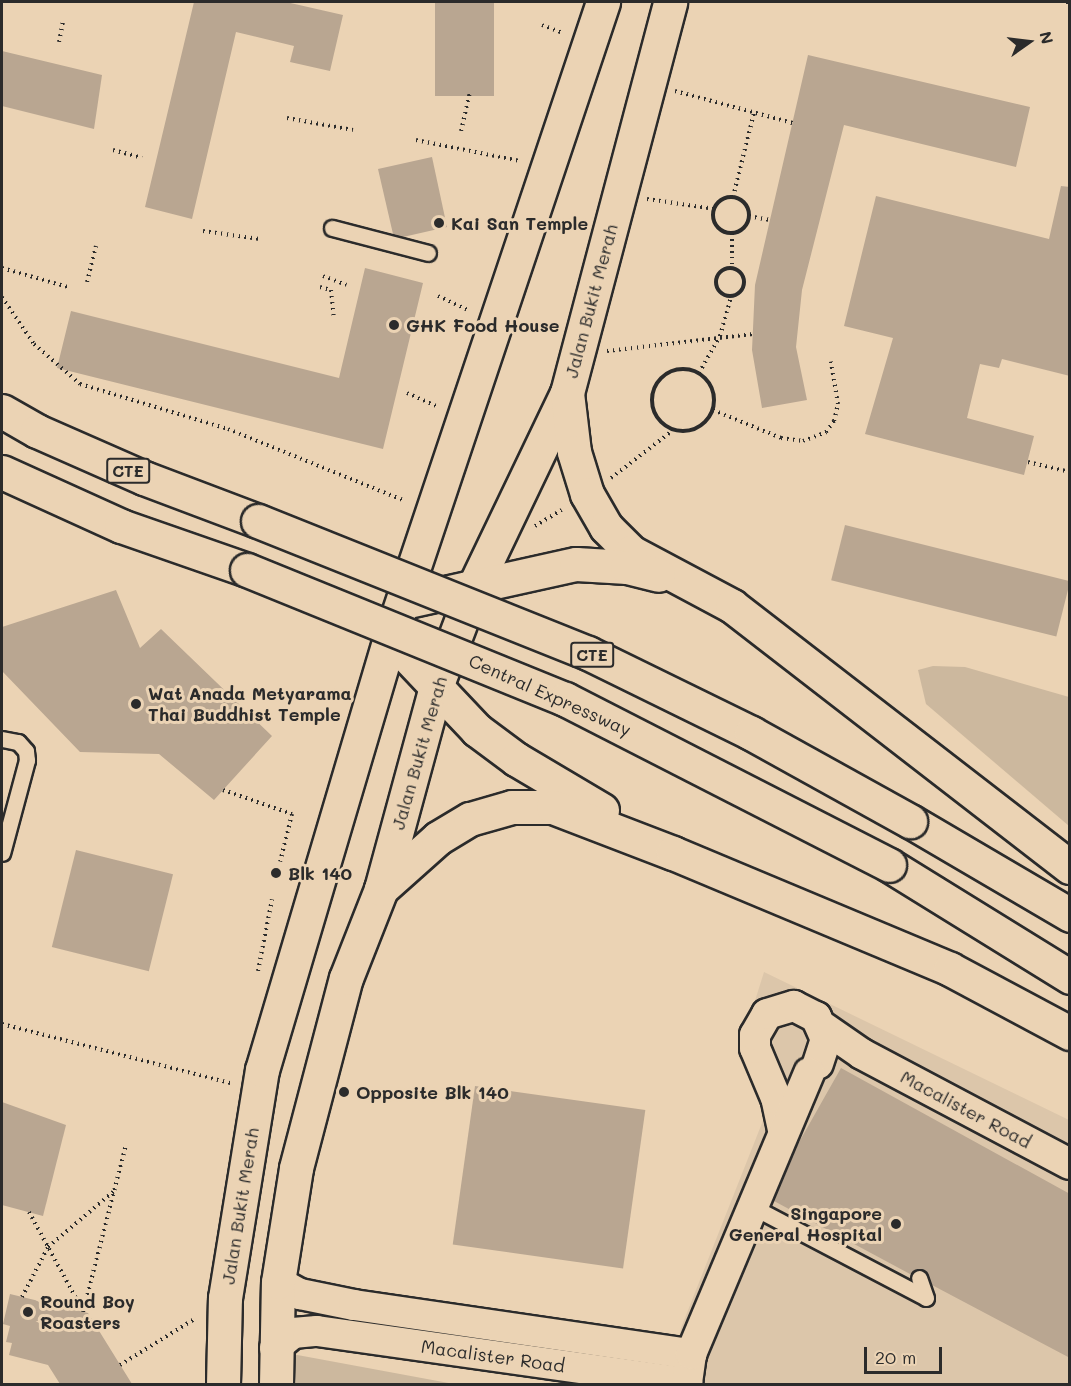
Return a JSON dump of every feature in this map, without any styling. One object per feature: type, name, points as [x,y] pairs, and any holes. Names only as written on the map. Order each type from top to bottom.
[{"type":"main road","name":"Jalan Bukit Merah","points":[[224,1384],[225,1298],[262,1070],[390,638],[404,602],[603,2]]},
{"type":"main road","name":"Jalan Bukit Merah","points":[[276,1384],[278,1282],[296,1168],[316,1084],[346,978],[381,889],[436,687],[474,587],[567,393],[670,2]]},
{"type":"main road","points":[[567,393],[574,452],[587,494],[606,527],[631,552],[732,606],[1070,867]]},
{"type":"main road","name":"CTE","points":[[2,411],[144,478],[588,653],[751,734],[910,820],[1070,915]]},
{"type":"main road","name":"Central Expressway","points":[[2,472],[121,526],[247,570],[565,699],[889,865],[1070,977]]},
{"type":"main road","points":[[404,602],[576,564],[627,567],[683,580]]},
{"type":"main road","points":[[390,638],[477,730],[516,759],[673,853]]},
{"type":"main road","points":[[381,889],[438,838],[470,819],[512,807],[553,807],[673,853],[950,969],[1070,1033]]},
{"type":"street","name":"Macalister Road","points":[[783,1130],[764,1066],[755,1048],[754,1035],[767,1014],[794,1006],[806,1009],[823,1027],[862,1054],[1070,1164]]},
{"type":"street","name":"Macalister Road","points":[[275,1348],[293,1333],[317,1331],[687,1383],[691,1354],[783,1130],[814,1068],[825,1052],[823,1027]]},
{"type":"street","points":[[764,1066],[785,1077],[814,1068],[838,1055],[862,1054]]},
{"type":"street","name":"Macalister Road","points":[[278,1282],[300,1294],[354,1305],[691,1354]]},
{"type":"lane","points":[[332,228],[428,252]]},
{"type":"lane","points":[[2,740],[18,742],[26,751],[27,760],[2,853]]},
{"type":"lane","points":[[753,1207],[926,1298],[919,1278]]},
{"type":"path","points":[[59,42],[63,22]]},
{"type":"path","points":[[542,25],[560,32]]},
{"type":"path","points":[[648,84],[793,123]]},
{"type":"path","points":[[461,131],[470,92]]},
{"type":"path","points":[[733,197],[754,113]]},
{"type":"path","points":[[287,118],[352,130]]},
{"type":"path","points":[[416,140],[526,162]]},
{"type":"path","points":[[113,150],[142,158]]},
{"type":"path","points":[[619,195],[715,208]]},
{"type":"path","points":[[732,233],[717,225],[715,208],[719,202],[733,197]]},
{"type":"path","points":[[732,233],[747,225],[749,216],[747,207],[733,197]]},
{"type":"path","points":[[749,216],[770,220]]},
{"type":"path","points":[[203,231],[260,239]]},
{"type":"path","points":[[731,297],[739,294],[744,279],[732,267],[732,233]]},
{"type":"path","points":[[87,282],[96,246]]},
{"type":"path","points":[[731,297],[717,289],[715,281],[718,274],[732,267]]},
{"type":"path","points":[[2,268],[68,287]]},
{"type":"path","points":[[322,276],[346,285]]},
{"type":"path","points":[[320,287],[331,290],[334,318]]},
{"type":"path","points":[[438,296],[463,307]]},
{"type":"path","points":[[2,297],[34,344],[80,384],[268,444],[412,504]]},
{"type":"path","points":[[699,374],[720,336],[731,297]]},
{"type":"path","points":[[577,356],[720,336],[753,334]]},
{"type":"path","points":[[713,410],[781,438],[803,441],[826,432],[834,421],[838,404],[831,362]]},
{"type":"path","points":[[687,369],[699,374],[710,383],[713,410],[697,429],[685,432],[667,426],[654,412],[652,399],[663,376],[687,369]]},
{"type":"path","points":[[406,393],[432,405]]},
{"type":"path","points":[[1028,462],[1070,472]]},
{"type":"path","points":[[223,790],[292,814],[280,862]]},
{"type":"path","points":[[257,979],[272,899]]},
{"type":"path","points":[[2,1024],[231,1083]]},
{"type":"path","points":[[28,1212],[84,1312],[126,1144]]},
{"type":"path","points":[[22,1297],[48,1247],[114,1191]]},
{"type":"path","points":[[120,1365],[200,1315]]},
{"type":"shaded area","points":[[933,666],[965,667],[1069,697],[1069,826],[926,704],[918,670]]},
{"type":"shaded area","name":"Singapore General Hospital","points":[[764,972],[1069,1120],[1069,1384],[671,1384],[681,1328],[766,1113],[738,1055]]},
{"type":"shaded area","points":[[292,1354],[454,1384],[291,1384]]},
{"type":"building","points":[[194,2],[286,2],[343,15],[330,71],[290,62],[294,46],[236,32],[192,219],[145,207]]},
{"type":"building","points":[[435,2],[494,2],[494,96],[435,96]]},
{"type":"building","points":[[2,51],[102,75],[94,129],[2,106]]},
{"type":"building","points":[[808,55],[1030,107],[1016,167],[844,125],[802,290],[796,347],[807,400],[762,408],[752,350],[755,285]]},
{"type":"building","points":[[432,157],[447,227],[403,237],[393,234],[378,169]]},
{"type":"building","points":[[1061,186],[1070,187],[1070,376],[1002,359],[999,368],[980,364],[967,418],[1034,436],[1024,475],[865,434],[893,338],[844,326],[876,196],[1049,239]]},
{"type":"building","points":[[365,268],[423,283],[383,449],[57,368],[71,311],[339,378]]},
{"type":"building","points":[[845,525],[1070,581],[1056,636],[831,580]]},
{"type":"building","name":"Wat Anada Metyarama Thai Buddhist Temple","points":[[116,590],[140,648],[161,629],[272,736],[214,800],[159,754],[80,752],[2,671],[2,627]]},
{"type":"building","points":[[76,850],[173,874],[149,971],[52,947]]},
{"type":"building","points":[[841,1068],[1070,1194],[1070,1358],[932,1285],[925,1270],[916,1269],[910,1274],[774,1201],[798,1144]]},
{"type":"building","points":[[475,1086],[645,1110],[623,1268],[453,1244]]},
{"type":"building","points":[[2,1102],[66,1125],[43,1216],[2,1205]]},
{"type":"building","points":[[10,1294],[88,1313],[132,1384],[60,1384],[48,1365],[9,1355],[12,1343],[6,1342],[10,1326],[3,1324]]},
{"type":"place","name":"Kai San Temple","points":[[439,223]]},
{"type":"place","name":"GHK Food House","points":[[394,325]]},
{"type":"place","name":"Wat Anada Metyarama Thai Buddhist Temple","points":[[136,704]]},
{"type":"place","name":"Blk 140","points":[[276,873]]},
{"type":"place","name":"Opposite Blk 140","points":[[344,1092]]},
{"type":"place","name":"Singapore General Hospital","points":[[896,1224]]},
{"type":"place","name":"Round Boy Roasters","points":[[28,1312]]}]
